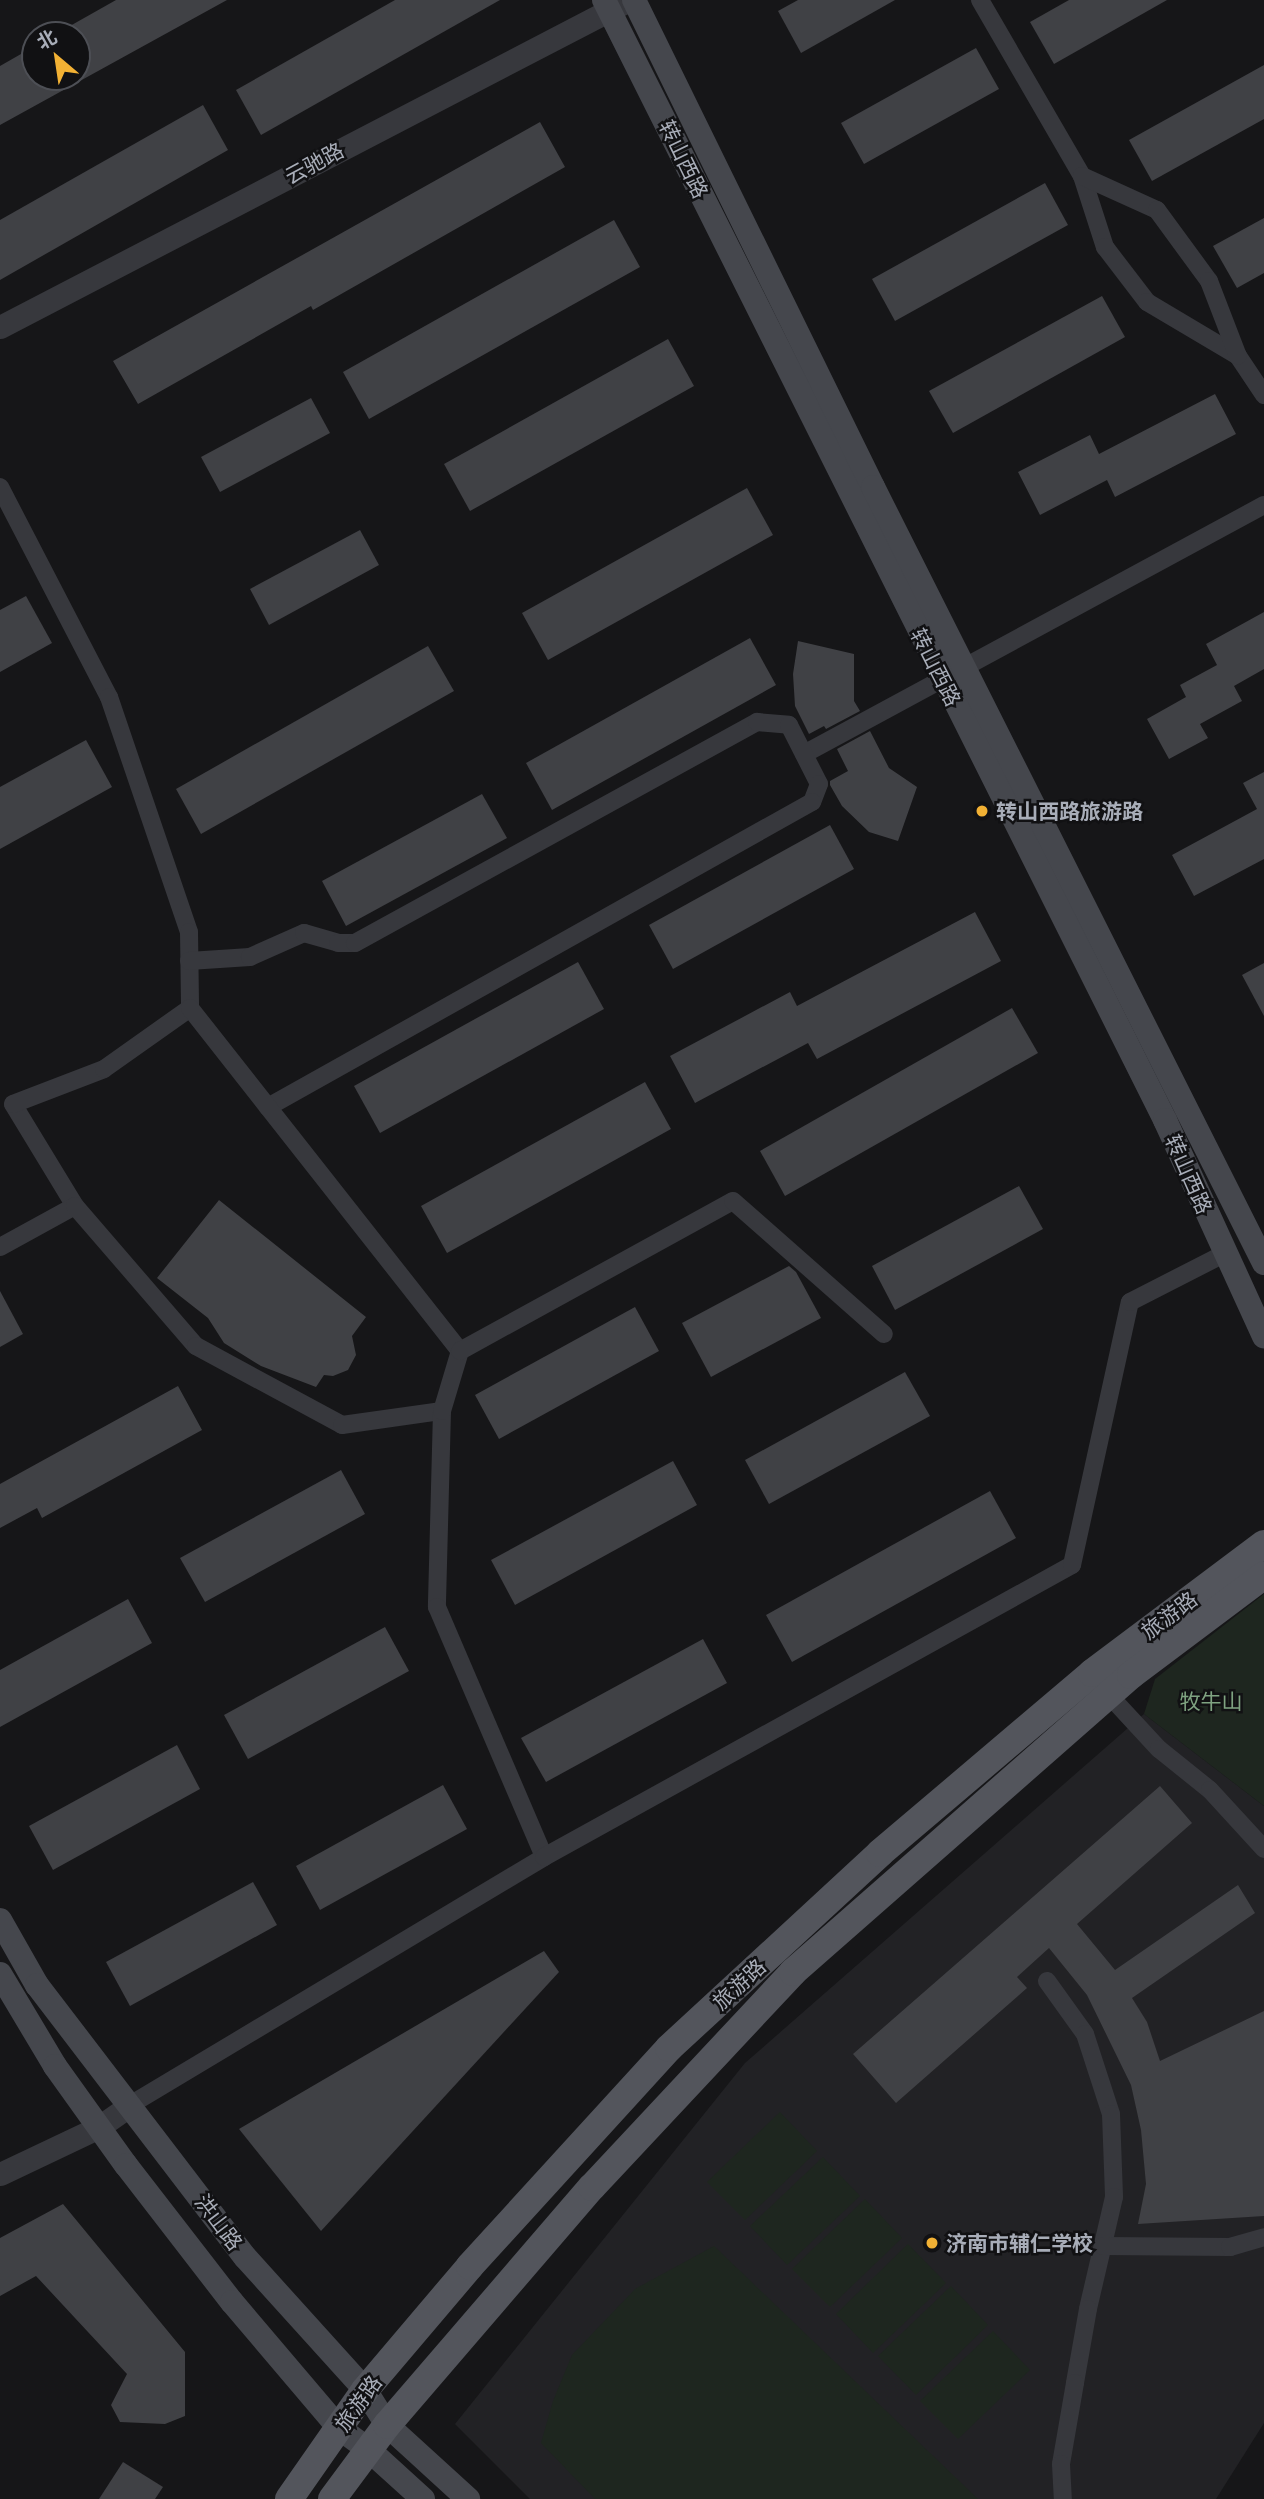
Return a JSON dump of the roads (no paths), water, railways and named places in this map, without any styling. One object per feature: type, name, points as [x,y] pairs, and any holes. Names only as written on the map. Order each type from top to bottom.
[{"type":"main road","name":"转山西路","points":[[619,2],[965,668],[1264,1263]]},
{"type":"main road","name":"转山西路","points":[[619,2],[942,680],[1165,1120],[1224,1254],[1264,1336]]},
{"type":"main road","name":"旅游路","points":[[289,2499],[365,2390],[470,2266],[669,2048],[880,1853],[1092,1673],[1264,1544]]},
{"type":"main road","name":"旅游路","points":[[332,2499],[387,2425],[592,2187],[793,1972],[1108,1694],[1264,1575]]},
{"type":"main road","name":"洪山路","points":[[0,1920],[37,1985],[246,2257],[365,2390],[387,2425],[468,2499]]},
{"type":"main road","name":"洪山路","points":[[0,1974],[55,2066],[232,2302],[339,2427],[423,2499]]},
{"type":"street","points":[[980,0],[1082,176],[1105,247],[1147,302],[1238,356]]},
{"type":"street","name":"云驰路","points":[[0,327],[619,2]]},
{"type":"street","points":[[1082,176],[1157,210],[1209,281],[1238,356],[1264,395]]},
{"type":"street","points":[[0,487],[109,697],[188,932],[190,1008],[460,1351]]},
{"type":"street","points":[[804,754],[1264,505]]},
{"type":"street","points":[[189,961],[250,957],[304,933],[338,943],[355,943],[757,722],[789,725],[819,783],[812,802],[268,1107]]},
{"type":"street","points":[[190,1008],[104,1069],[13,1104],[75,1206],[197,1346],[342,1424],[442,1410]]},
{"type":"street","points":[[544,1857],[437,1607],[442,1410],[460,1351],[733,1201],[884,1334]]},
{"type":"street","points":[[0,1247],[75,1206]]},
{"type":"street","points":[[0,2174],[99,2127],[130,2105],[544,1857],[1072,1564],[1130,1302],[1224,1254]]},
{"type":"street","points":[[1108,1694],[1159,1749],[1210,1790],[1264,1849]]},
{"type":"street","points":[[1047,1981],[1085,2034],[1111,2114],[1114,2197],[1088,2309],[1061,2464],[1063,2499]]},
{"type":"street","points":[[1103,2246],[1230,2247],[1264,2237]]},
{"type":"place","name":"转山西路旅游路","points":[[982,811]]},
{"type":"place","name":"济南市辅仁学校","points":[[932,2243]]},
{"type":"park label","name":"牧牛山","points":[[1211,1701]]}]
